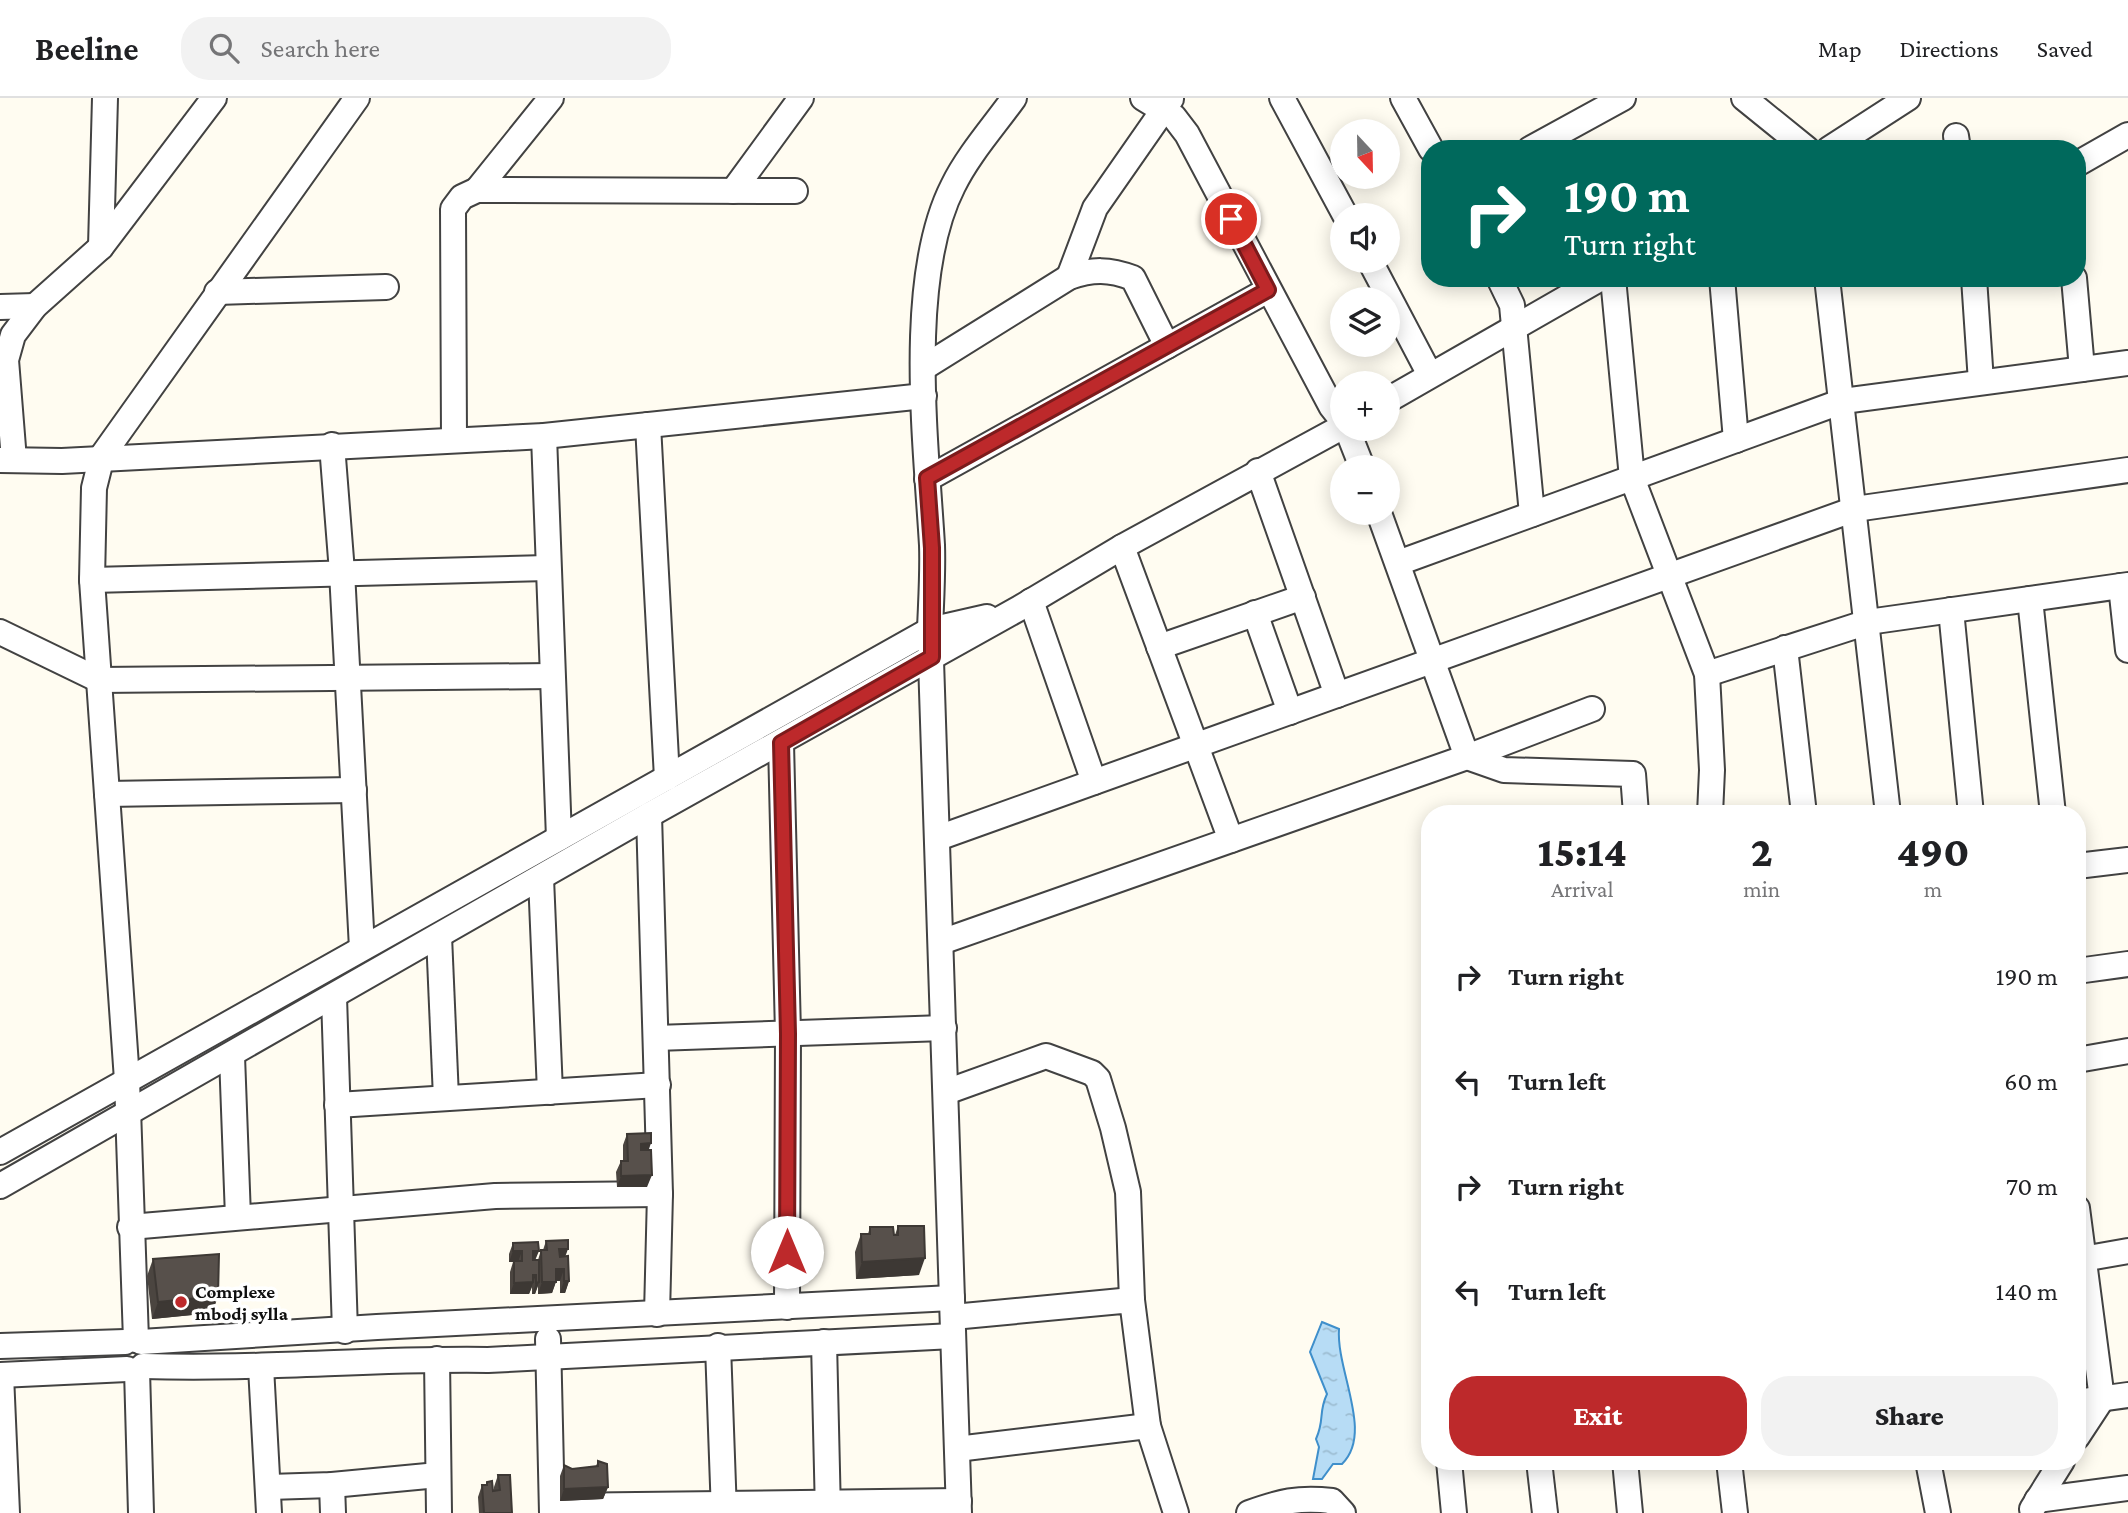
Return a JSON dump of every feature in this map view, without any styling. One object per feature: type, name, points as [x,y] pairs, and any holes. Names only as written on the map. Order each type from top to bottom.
[{"type":"street","points":[[101,247],[105,98]]},
{"type":"street","points":[[214,98],[101,247],[35,306],[13,335],[6,360],[7,460],[62,461],[544,436],[924,396]]},
{"type":"street","points":[[141,1513],[127,1080],[92,580],[93,488],[103,457],[216,292],[357,98]]},
{"type":"street","points":[[477,190],[551,98]]},
{"type":"street","points":[[733,191],[801,98]]},
{"type":"street","points":[[549,1320],[552,1510],[959,1507],[930,631],[932,548],[923,368],[928,267],[937,230],[953,186],[1014,98]]},
{"type":"street","points":[[1282,98],[1339,203]]},
{"type":"street","points":[[1546,140],[1623,98]]},
{"type":"street","points":[[1744,98],[1796,140]]},
{"type":"street","points":[[1843,140],[1908,98]]},
{"type":"street","points":[[1409,100],[1427,140]]},
{"type":"street","points":[[1069,277],[1095,208],[1159,102],[1186,134],[1330,404]]},
{"type":"street","points":[[2086,158],[2128,135]]},
{"type":"street","points":[[454,439],[453,209],[462,197],[477,190],[795,191]]},
{"type":"street","points":[[923,368],[1069,277],[1090,270],[1112,270],[1133,278],[1167,346]]},
{"type":"street","points":[[1376,273],[1430,375]]},
{"type":"street","points":[[216,292],[386,287]]},
{"type":"street","points":[[1503,287],[1512,305],[1532,514]]},
{"type":"street","points":[[1400,393],[1585,287]]},
{"type":"street","points":[[1614,287],[1632,478],[1707,674],[1712,770],[1710,805]]},
{"type":"street","points":[[1723,287],[1735,440]]},
{"type":"street","points":[[1828,287],[1887,805]]},
{"type":"street","points":[[1976,287],[1981,383]]},
{"type":"street","points":[[2075,287],[2082,369]]},
{"type":"street","points":[[927,478],[1268,290]]},
{"type":"street","points":[[0,307],[35,306]]},
{"type":"street","points":[[1398,563],[1843,401],[2128,363]]},
{"type":"street","points":[[648,425],[667,778]]},
{"type":"street","points":[[0,1186],[232,1056],[649,815],[1025,606],[1122,547],[1330,433]]},
{"type":"street","points":[[544,436],[559,838]]},
{"type":"street","points":[[332,445],[342,572],[362,948]]},
{"type":"street","points":[[938,838],[1855,509],[2128,470]]},
{"type":"street","points":[[1258,471],[1338,695]]},
{"type":"street","points":[[1384,525],[1467,757]]},
{"type":"street","points":[[1122,547],[1231,840]]},
{"type":"street","points":[[92,580],[547,568]]},
{"type":"street","points":[[1707,674],[1868,622],[2124,586],[2128,650]]},
{"type":"street","points":[[1159,647],[1303,597]]},
{"type":"street","points":[[2030,599],[2052,805]]},
{"type":"street","points":[[0,1153],[930,631],[1025,606]]},
{"type":"street","points":[[1025,606],[1094,782]]},
{"type":"street","points":[[1951,610],[1970,805]]},
{"type":"street","points":[[1255,613],[1290,712]]},
{"type":"street","points":[[0,632],[99,680],[552,676]]},
{"type":"street","points":[[1786,648],[1803,805]]},
{"type":"street","points":[[941,942],[1467,757],[1592,709]]},
{"type":"street","points":[[781,743],[788,1034],[787,1307]]},
{"type":"street","points":[[1467,757],[1504,770],[1633,774],[1635,805]]},
{"type":"street","points":[[107,794],[354,790]]},
{"type":"street","points":[[649,815],[664,1313],[673,1348]]},
{"type":"street","points":[[2086,865],[2128,860]]},
{"type":"street","points":[[541,878],[550,1092]]},
{"type":"street","points":[[439,936],[446,1098]]},
{"type":"street","points":[[2086,970],[2128,964]]},
{"type":"street","points":[[334,997],[345,1331]]},
{"type":"street","points":[[656,1038],[944,1028]]},
{"type":"street","points":[[2086,1058],[2128,1051]]},
{"type":"street","points":[[232,1056],[238,1217]]},
{"type":"street","points":[[946,1092],[1046,1056],[1092,1073],[1098,1080],[1128,1192],[1132,1300],[1148,1426],[1176,1513]]},
{"type":"street","points":[[337,1105],[658,1085]]},
{"type":"street","points":[[130,1227],[495,1196],[660,1194]]},
{"type":"street","points":[[2086,1258],[2128,1251]]},
{"type":"street","points":[[2086,1292],[2102,1399],[2086,1423]]},
{"type":"street","points":[[0,1346],[261,1367],[437,1359],[488,1360],[824,1342],[953,1317],[1132,1300]]},
{"type":"street","points":[[7,1513],[0,1375],[135,1355],[377,1327],[787,1307],[953,1317]]},
{"type":"street","points":[[752,1345],[753,1309]]},
{"type":"street","points":[[372,1362],[377,1327]]},
{"type":"street","points":[[824,1342],[828,1509]]},
{"type":"street","points":[[718,1346],[724,1509]]},
{"type":"street","points":[[437,1359],[439,1513]]},
{"type":"street","points":[[261,1367],[269,1513]]},
{"type":"street","points":[[2086,1401],[2128,1395]]},
{"type":"street","points":[[957,1449],[1148,1426]]},
{"type":"street","points":[[1451,1470],[1454,1513]]},
{"type":"street","points":[[1540,1470],[1545,1513]]},
{"type":"street","points":[[1626,1470],[1630,1513]]},
{"type":"street","points":[[1730,1470],[1735,1513]]},
{"type":"street","points":[[1930,1470],[1938,1513]]},
{"type":"street","points":[[2034,1506],[2056,1470]]},
{"type":"street","points":[[269,1487],[332,1485],[438,1475]]},
{"type":"street","points":[[332,1485],[332,1513]]},
{"type":"street","points":[[2034,1506],[2128,1488]]},
{"type":"street","points":[[1249,1513],[1289,1499],[1332,1501],[1343,1513]]},
{"type":"water","points":[[1322,1322],[1339,1329],[1355,1436],[1351,1451],[1342,1464],[1333,1464],[1322,1479],[1313,1479],[1319,1447],[1316,1439],[1327,1394],[1310,1352]]},
{"type":"building","points":[[651,1133],[651,1143],[641,1144],[641,1150],[651,1150],[652,1175],[621,1176],[621,1161],[628,1161],[627,1134]]},
{"type":"building","points":[[898,1226],[924,1226],[925,1258],[862,1262],[861,1234],[870,1234],[870,1227],[893,1227],[894,1235],[898,1235]]},
{"type":"building","points":[[568,1240],[568,1249],[559,1249],[560,1257],[568,1256],[569,1281],[564,1281],[564,1269],[556,1269],[556,1282],[542,1282],[541,1250],[547,1250],[546,1241]]},
{"type":"building","points":[[538,1242],[539,1251],[533,1251],[533,1260],[539,1260],[539,1282],[536,1283],[536,1275],[533,1275],[533,1282],[514,1283],[514,1261],[522,1261],[522,1251],[513,1251],[513,1243]]},
{"type":"building","points":[[219,1254],[218,1296],[158,1302],[153,1259]]},
{"type":"building","points":[[598,1461],[607,1464],[608,1487],[564,1489],[564,1465],[572,1469],[598,1466]]},
{"type":"building","points":[[498,1475],[510,1475],[512,1513],[484,1513],[482,1485],[492,1481],[493,1491],[500,1490]]},
{"type":"place","name":"Complexe mbodj sylla","points":[[181,1302]]},
{"type":"route","points":[[787,1252],[788,1034],[781,743],[932,657],[932,548],[927,478],[1268,290],[1231,219]]}]
